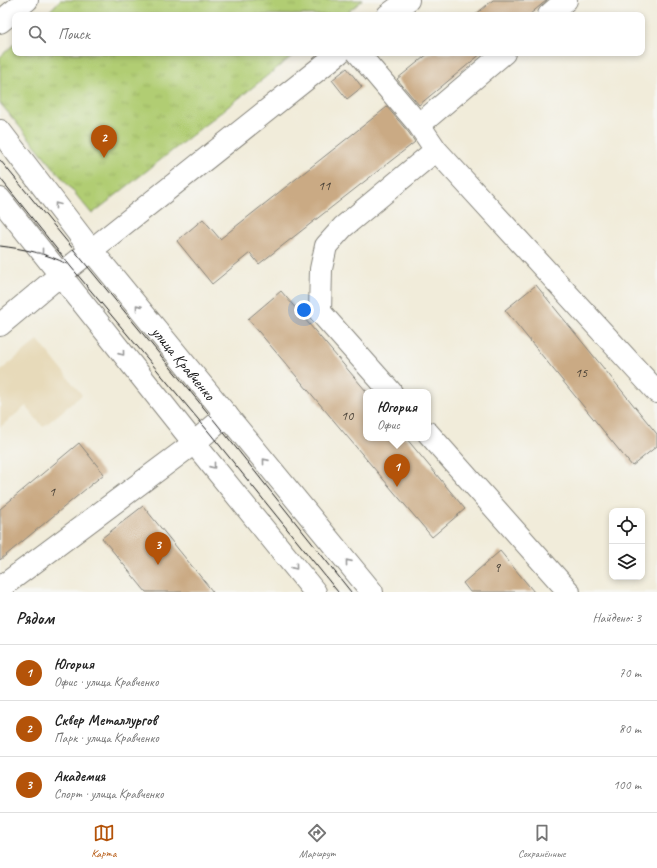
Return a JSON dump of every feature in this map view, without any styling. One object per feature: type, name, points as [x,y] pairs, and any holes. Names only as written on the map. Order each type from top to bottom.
[{"type":"main road","points":[[13,12],[28,0]]},
{"type":"main road","points":[[392,12],[408,0]]},
{"type":"main road","points":[[552,12],[566,0]]},
{"type":"main road","points":[[0,22],[12,13]]},
{"type":"main road","points":[[0,325],[336,56]]},
{"type":"main road","points":[[361,56],[419,125],[436,150],[657,392]]},
{"type":"main road","points":[[419,125],[500,56]]},
{"type":"main road","name":"улица Кравченко","points":[[0,131],[92,251],[372,592]]},
{"type":"main road","points":[[388,389],[320,312],[321,269],[326,246],[343,227],[436,150]]},
{"type":"main road","points":[[0,199],[60,276],[315,592]]},
{"type":"main road","points":[[0,588],[194,443],[227,415]]},
{"type":"main road","points":[[431,436],[569,592]]},
{"type":"shaded area","points":[[38,340],[82,395],[43,427],[26,406],[0,427],[0,371]]},
{"type":"green space","points":[[60,0],[363,0],[348,12],[49,12]]},
{"type":"green space","points":[[12,46],[12,56],[292,56],[92,214],[0,103],[0,57]]},
{"type":"building","points":[[493,0],[547,0],[533,12],[479,12]]},
{"type":"building","points":[[425,56],[478,56],[419,105],[397,79]]},
{"type":"building","points":[[347,68],[362,87],[347,99],[332,80]]},
{"type":"building","points":[[387,107],[415,142],[259,264],[250,253],[212,284],[177,241],[203,219],[220,239]]},
{"type":"building","points":[[536,285],[657,434],[657,446],[632,466],[505,310]]},
{"type":"building","points":[[281,291],[364,389],[363,389],[363,441],[408,441],[465,509],[432,537],[248,319]]},
{"type":"building","points":[[79,443],[104,474],[0,560],[0,509]]},
{"type":"building","points":[[143,506],[213,592],[146,592],[102,538]]},
{"type":"building","points":[[500,551],[534,592],[470,592],[463,583]]},
{"type":"tram line","points":[[0,160],[217,424],[351,592]]},
{"type":"tram line","points":[[0,178],[71,267],[208,431],[338,592]]},
{"type":"tram line","points":[[0,246],[35,252],[67,264]]},
{"type":"place","name":"Сквер Металлургов","points":[[104,158]]},
{"type":"place","name":"Югория","points":[[397,487]]},
{"type":"place","name":"Академия","points":[[158,565]]}]
